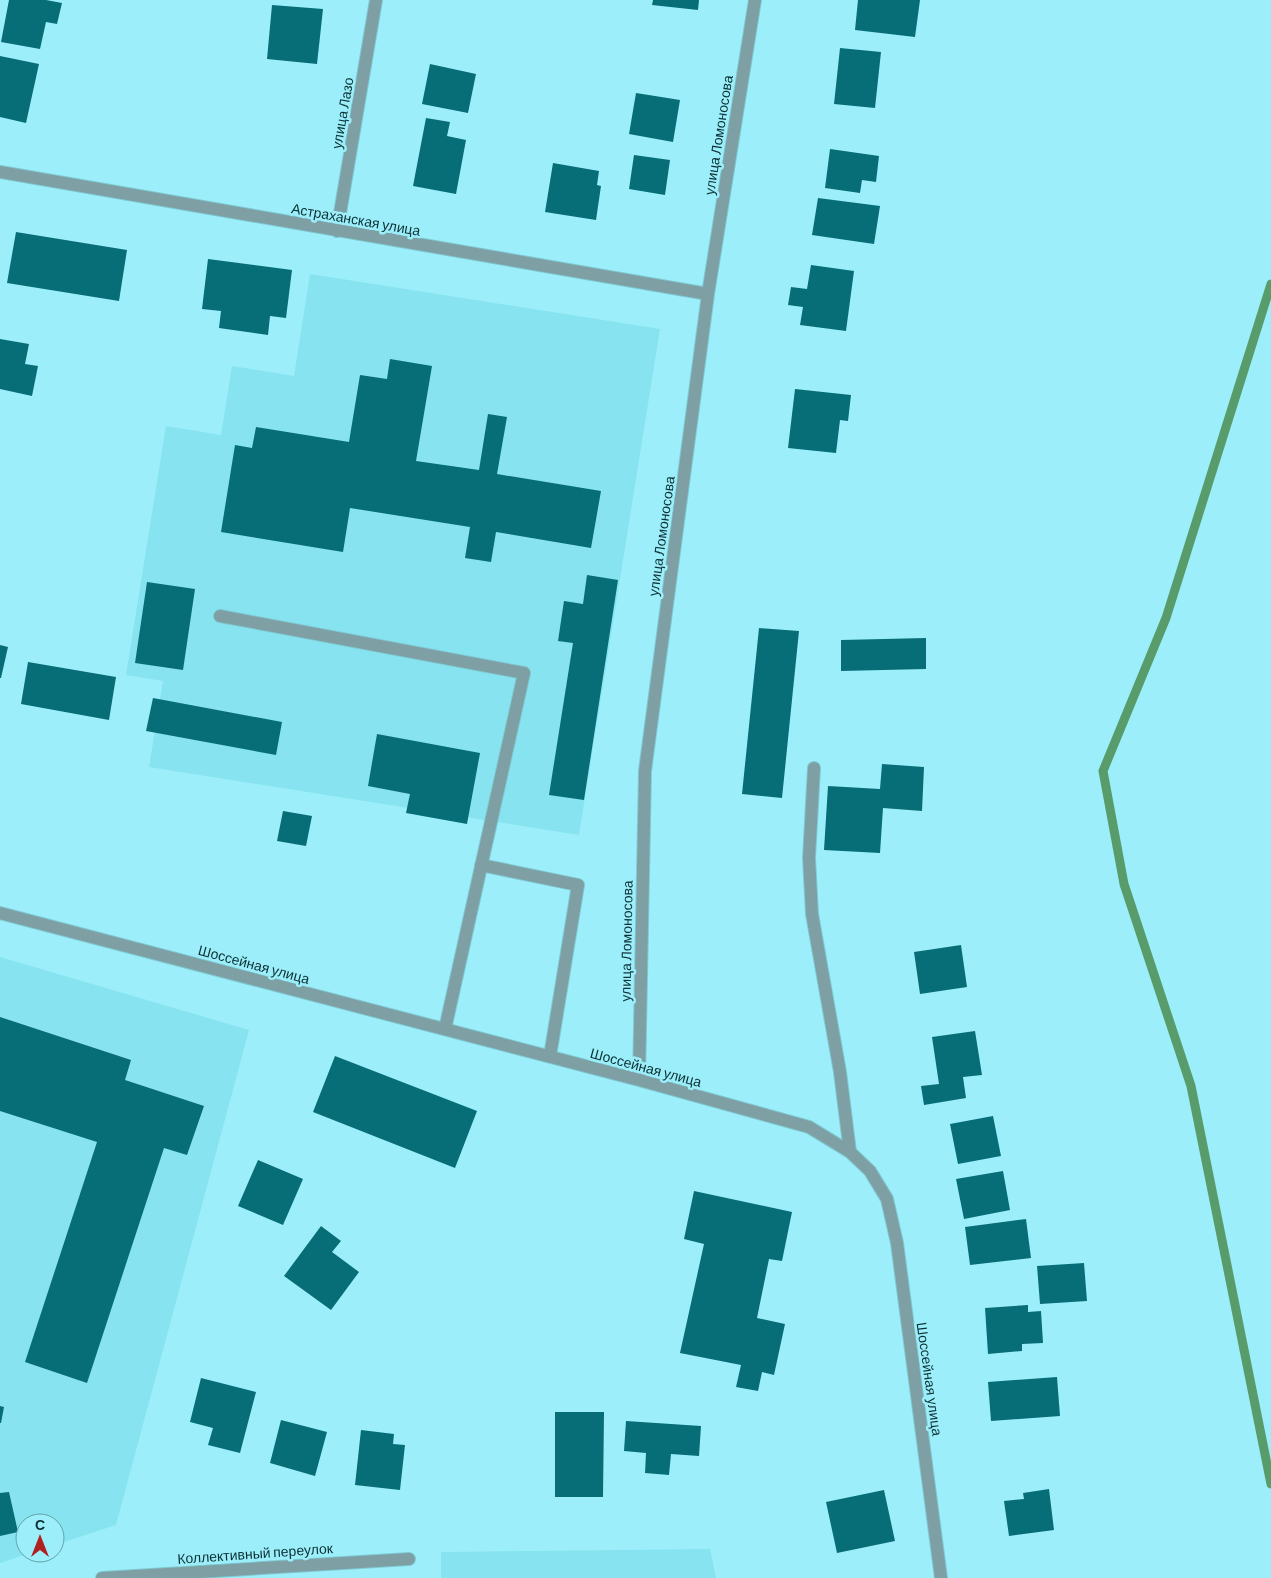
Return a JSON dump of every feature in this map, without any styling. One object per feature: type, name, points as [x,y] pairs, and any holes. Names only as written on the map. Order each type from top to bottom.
[{"type":"street","name":"улица Лазо","points":[[337,231],[376,0]]},
{"type":"street","name":"улица Ломоносова","points":[[639,1080],[645,771],[708,294],[755,0]]},
{"type":"street","name":"Астраханская улица","points":[[0,172],[708,294]]},
{"type":"street","points":[[220,616],[524,673],[445,1029]]},
{"type":"street","points":[[814,768],[809,858],[812,914],[840,1072],[850,1152]]},
{"type":"street","points":[[481,865],[578,885],[550,1056]]},
{"type":"street","name":"Шоссейная улица","points":[[0,913],[639,1080],[809,1128],[850,1152],[870,1171],[887,1198],[897,1243],[941,1578]]},
{"type":"street","name":"Коллективный переулок","points":[[102,1578],[409,1559]]},
{"type":"shaded area","points":[[310,274],[660,329],[579,835],[149,767],[163,681],[126,675],[166,426],[221,435],[232,366],[294,376]]},
{"type":"shaded area","points":[[0,957],[249,1030],[116,1525],[65,1542],[65,1513],[15,1513],[15,1558],[0,1563]]},
{"type":"shaded area","points":[[710,1549],[716,1578],[441,1578],[441,1552]]},
{"type":"building","points":[[9,0],[46,0],[62,3],[57,24],[46,22],[40,49],[1,42]]},
{"type":"building","points":[[653,0],[699,0],[698,10],[652,5]]},
{"type":"building","points":[[858,0],[920,0],[915,37],[855,30]]},
{"type":"building","points":[[272,5],[323,9],[317,64],[267,59]]},
{"type":"building","points":[[840,48],[881,52],[875,108],[834,104]]},
{"type":"building","points":[[0,56],[39,64],[26,123],[0,117]]},
{"type":"building","points":[[430,64],[476,74],[468,113],[422,104]]},
{"type":"building","points":[[636,93],[680,100],[673,142],[629,134]]},
{"type":"building","points":[[426,118],[450,122],[447,136],[466,140],[456,194],[413,186]]},
{"type":"building","points":[[830,149],[879,156],[876,182],[862,180],[860,193],[825,188]]},
{"type":"building","points":[[634,155],[670,160],[665,195],[629,189]]},
{"type":"building","points":[[553,163],[599,171],[597,185],[601,186],[596,220],[545,212]]},
{"type":"building","points":[[818,198],[880,206],[874,244],[812,235]]},
{"type":"building","points":[[16,232],[127,250],[119,301],[7,283]]},
{"type":"building","points":[[208,259],[292,270],[286,318],[270,316],[268,335],[219,328],[221,311],[202,309]]},
{"type":"building","points":[[811,265],[854,271],[846,331],[800,325],[803,307],[788,305],[791,287],[807,289]]},
{"type":"building","points":[[0,339],[29,344],[25,364],[38,366],[32,396],[0,389]]},
{"type":"building","points":[[390,359],[432,366],[416,461],[479,470],[488,414],[507,417],[497,474],[601,491],[591,548],[496,532],[491,562],[465,558],[470,527],[350,508],[343,552],[221,532],[235,445],[252,448],[256,427],[349,442],[360,375],[387,379]]},
{"type":"building","points":[[795,389],[851,395],[848,421],[840,420],[836,453],[788,448]]},
{"type":"building","points":[[587,575],[618,580],[584,800],[549,795],[573,643],[558,641],[564,601],[583,604]]},
{"type":"building","points":[[147,582],[195,589],[183,670],[135,663]]},
{"type":"building","points":[[759,628],[799,631],[782,798],[742,794]]},
{"type":"building","points":[[926,638],[926,669],[841,671],[841,640]]},
{"type":"building","points":[[0,645],[8,647],[1,678],[0,678]]},
{"type":"building","points":[[28,662],[116,677],[109,720],[21,704]]},
{"type":"building","points":[[153,698],[282,722],[276,755],[146,731]]},
{"type":"building","points":[[377,734],[480,753],[467,824],[406,813],[410,794],[368,786]]},
{"type":"building","points":[[882,764],[924,767],[922,811],[883,808],[880,853],[824,850],[828,786],[880,789]]},
{"type":"building","points":[[283,811],[312,816],[306,846],[277,841]]},
{"type":"building","points":[[961,945],[967,987],[920,994],[914,952]]},
{"type":"building","points":[[0,1017],[131,1060],[125,1080],[204,1106],[187,1155],[164,1148],[87,1383],[25,1362],[97,1142],[0,1111]]},
{"type":"building","points":[[975,1031],[982,1075],[963,1077],[966,1098],[924,1105],[921,1086],[939,1084],[932,1037]]},
{"type":"building","points":[[335,1056],[477,1111],[455,1168],[313,1112]]},
{"type":"building","points":[[993,1116],[1001,1156],[958,1164],[950,1124]]},
{"type":"building","points":[[258,1160],[303,1179],[283,1225],[238,1206]]},
{"type":"building","points":[[1003,1171],[1010,1210],[964,1219],[956,1179]]},
{"type":"building","points":[[694,1191],[792,1212],[782,1261],[769,1259],[757,1318],[785,1324],[774,1375],[762,1372],[758,1391],[736,1387],[741,1365],[680,1353],[704,1244],[684,1239]]},
{"type":"building","points":[[1026,1219],[1031,1258],[970,1265],[965,1227]]},
{"type":"building","points":[[321,1226],[341,1241],[332,1252],[359,1272],[331,1310],[284,1276]]},
{"type":"building","points":[[1084,1263],[1087,1301],[1040,1304],[1037,1266]]},
{"type":"building","points":[[1028,1305],[1028,1312],[1041,1311],[1043,1343],[1022,1344],[1022,1351],[988,1354],[985,1308]]},
{"type":"building","points":[[1057,1377],[1060,1416],[991,1421],[988,1382]]},
{"type":"building","points":[[201,1378],[256,1392],[240,1453],[208,1445],[213,1428],[190,1422]]},
{"type":"building","points":[[0,1406],[4,1407],[1,1423],[0,1423]]},
{"type":"building","points":[[555,1412],[604,1412],[603,1497],[555,1497]]},
{"type":"building","points":[[281,1420],[327,1432],[315,1476],[270,1463]]},
{"type":"building","points":[[626,1421],[701,1426],[699,1456],[671,1454],[669,1475],[645,1473],[646,1453],[624,1451]]},
{"type":"building","points":[[361,1430],[394,1434],[393,1444],[405,1445],[400,1490],[355,1485]]},
{"type":"building","points":[[1049,1489],[1054,1530],[1009,1536],[1004,1501],[1024,1499],[1023,1493]]},
{"type":"building","points":[[884,1490],[895,1541],[837,1553],[826,1502]]},
{"type":"building","points":[[9,1492],[15,1519],[15,1533],[0,1536],[0,1493]]},
{"type":"waterway","points":[[1271,284],[1166,618],[1103,771],[1124,884],[1191,1086],[1271,1484]]}]
